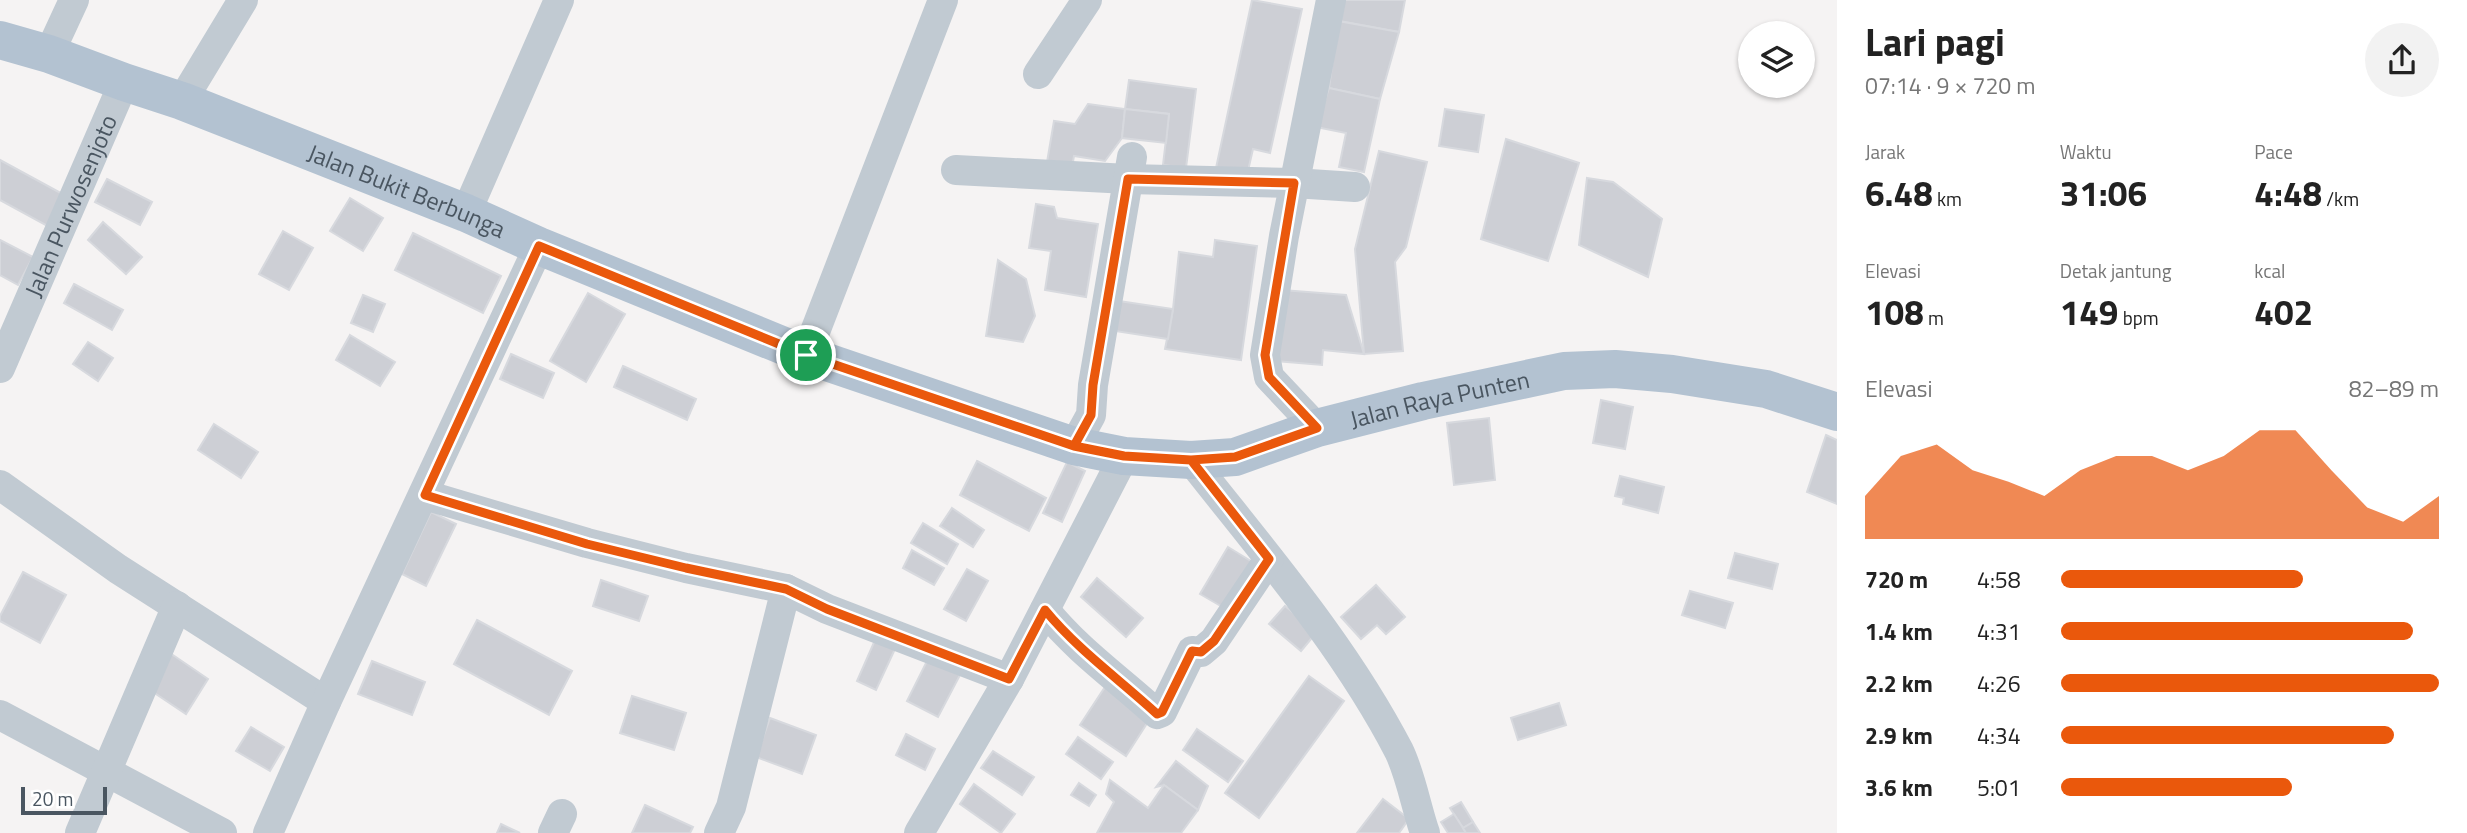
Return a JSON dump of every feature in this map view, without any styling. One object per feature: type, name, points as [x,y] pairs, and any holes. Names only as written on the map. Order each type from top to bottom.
[{"type":"main road","name":"Jalan Bukit Berbunga","points":[[0,40],[182,100],[466,213],[539,246],[806,355]]},
{"type":"main road","name":"Jalan Raya Punten","points":[[806,355],[1082,430],[1124,456],[1191,460],[1235,457],[1317,428],[1511,381],[1564,372],[1615,369],[1672,374],[1766,389],[1837,412]]},
{"type":"street","points":[[49,54],[74,0]]},
{"type":"street","points":[[182,100],[243,0]]},
{"type":"street","points":[[466,213],[558,0]]},
{"type":"street","points":[[806,355],[943,0]]},
{"type":"street","points":[[1038,74],[1087,0]]},
{"type":"street","points":[[1317,428],[1269,377],[1265,355],[1294,183],[1331,0]]},
{"type":"street","name":"Jalan Purwosenjoto","points":[[0,368],[124,82]]},
{"type":"street","points":[[1082,430],[1093,385],[1130,168]]},
{"type":"street","points":[[956,170],[1130,168],[1355,187]]},
{"type":"street","points":[[268,833],[539,246]]},
{"type":"street","points":[[919,833],[1009,679],[1124,456]]},
{"type":"street","points":[[1191,460],[1320,625],[1360,685],[1400,754],[1424,833]]},
{"type":"street","points":[[0,485],[118,569],[327,702]]},
{"type":"street","points":[[425,495],[587,544],[786,589],[827,609],[1009,679]]},
{"type":"street","points":[[1045,610],[1104,668],[1157,714],[1162,712],[1192,651],[1201,652],[1214,641],[1269,559]]},
{"type":"street","points":[[719,833],[731,807],[786,589]]},
{"type":"street","points":[[80,833],[177,606]]},
{"type":"street","points":[[0,715],[222,833]]},
{"type":"building","points":[[1252,0],[1302,9],[1270,153],[1253,149],[1247,175],[1216,168]]},
{"type":"building","points":[[1339,0],[1405,0],[1399,32],[1334,20]]},
{"type":"building","points":[[1338,21],[1399,32],[1380,99],[1329,88]]},
{"type":"building","points":[[1129,80],[1196,89],[1186,168],[1163,165],[1169,114],[1125,109]]},
{"type":"building","points":[[1329,88],[1380,99],[1364,172],[1339,167],[1346,133],[1316,127]]},
{"type":"building","points":[[1088,104],[1125,109],[1122,138],[1105,161],[1074,156],[1069,184],[1044,180],[1054,121],[1075,124]]},
{"type":"building","points":[[1125,109],[1169,114],[1166,143],[1122,138]]},
{"type":"building","points":[[1445,109],[1484,115],[1478,152],[1439,146]]},
{"type":"building","points":[[1506,139],[1579,163],[1548,261],[1481,239]]},
{"type":"building","points":[[1379,151],[1427,162],[1406,247],[1395,262],[1403,351],[1364,354],[1355,249]]},
{"type":"building","points":[[0,160],[68,197],[51,228],[0,200]]},
{"type":"building","points":[[1587,178],[1613,182],[1662,219],[1648,277],[1579,245]]},
{"type":"building","points":[[107,179],[152,202],[140,225],[95,202]]},
{"type":"building","points":[[350,198],[383,218],[363,251],[330,231]]},
{"type":"building","points":[[1036,204],[1054,207],[1057,218],[1098,224],[1086,297],[1045,290],[1051,251],[1029,248]]},
{"type":"building","points":[[103,222],[142,257],[126,274],[88,240]]},
{"type":"building","points":[[283,231],[313,248],[289,290],[259,274]]},
{"type":"building","points":[[413,233],[501,276],[483,313],[395,270]]},
{"type":"building","points":[[0,240],[33,257],[18,285],[0,275]]},
{"type":"building","points":[[1215,240],[1257,246],[1241,360],[1165,349],[1173,309],[1179,252],[1213,257]]},
{"type":"building","points":[[998,260],[1026,279],[1035,316],[1023,342],[986,336]]},
{"type":"building","points":[[74,284],[123,310],[112,330],[64,303]]},
{"type":"building","points":[[1282,290],[1346,295],[1364,354],[1323,350],[1322,365],[1276,361]]},
{"type":"building","points":[[588,293],[625,314],[586,382],[550,361]]},
{"type":"building","points":[[363,295],[385,304],[373,332],[351,323]]},
{"type":"building","points":[[1119,301],[1173,309],[1168,339],[1115,331]]},
{"type":"building","points":[[350,335],[395,362],[380,386],[336,360]]},
{"type":"building","points":[[88,342],[113,358],[98,381],[73,364]]},
{"type":"building","points":[[511,354],[554,373],[543,398],[500,379]]},
{"type":"building","points":[[623,366],[696,399],[687,420],[614,387]]},
{"type":"building","points":[[1601,400],[1633,407],[1625,449],[1593,443]]},
{"type":"building","points":[[1489,418],[1495,480],[1454,485],[1447,423]]},
{"type":"building","points":[[214,424],[258,452],[241,478],[198,450]]},
{"type":"building","points":[[1826,435],[1837,440],[1837,504],[1807,492]]},
{"type":"building","points":[[977,461],[1046,498],[1029,531],[960,495]]},
{"type":"building","points":[[1067,462],[1085,471],[1062,522],[1043,513]]},
{"type":"building","points":[[1620,476],[1664,487],[1658,513],[1623,504],[1624,498],[1615,496]]},
{"type":"building","points":[[952,508],[984,530],[973,547],[940,526]]},
{"type":"building","points":[[431,512],[456,524],[426,586],[402,574]]},
{"type":"building","points":[[923,523],[958,544],[947,564],[911,543]]},
{"type":"building","points":[[1228,547],[1259,566],[1231,612],[1200,594]]},
{"type":"building","points":[[912,550],[944,568],[934,585],[903,568]]},
{"type":"building","points":[[1735,553],[1778,564],[1772,589],[1728,578]]},
{"type":"building","points":[[967,569],[988,581],[966,621],[944,609]]},
{"type":"building","points":[[23,572],[66,595],[40,643],[0,621],[0,616]]},
{"type":"building","points":[[1097,578],[1143,618],[1126,637],[1081,597]]},
{"type":"building","points":[[601,580],[648,596],[639,621],[593,606]]},
{"type":"building","points":[[1376,585],[1405,617],[1386,634],[1377,625],[1361,639],[1341,617]]},
{"type":"building","points":[[1690,591],[1733,603],[1725,628],[1682,615]]},
{"type":"building","points":[[1285,606],[1317,632],[1301,651],[1269,624]]},
{"type":"building","points":[[477,620],[572,671],[549,715],[454,664]]},
{"type":"building","points":[[875,640],[895,649],[876,690],[857,681]]},
{"type":"building","points":[[170,653],[208,679],[186,714],[147,688]]},
{"type":"building","points":[[928,659],[960,675],[938,717],[907,701]]},
{"type":"building","points":[[372,661],[425,682],[412,715],[358,694]]},
{"type":"building","points":[[1309,676],[1344,701],[1259,818],[1225,793]]},
{"type":"building","points":[[1107,684],[1153,714],[1126,756],[1080,725]]},
{"type":"building","points":[[632,696],[686,713],[674,750],[620,733]]},
{"type":"building","points":[[1559,703],[1566,725],[1518,740],[1511,718]]},
{"type":"building","points":[[770,718],[816,735],[802,774],[756,757]]},
{"type":"building","points":[[251,727],[284,747],[270,771],[236,751]]},
{"type":"building","points":[[1197,729],[1243,761],[1228,782],[1183,750]]},
{"type":"building","points":[[906,734],[935,749],[925,770],[896,755]]},
{"type":"building","points":[[1078,737],[1113,762],[1101,779],[1066,754]]},
{"type":"building","points":[[993,751],[1034,777],[1022,795],[981,768]]},
{"type":"building","points":[[1176,761],[1208,786],[1198,810],[1164,785],[1156,787]]},
{"type":"building","points":[[1110,780],[1148,808],[1164,785],[1198,810],[1181,833],[1097,833],[1114,802],[1106,794]]},
{"type":"building","points":[[1079,783],[1096,795],[1089,806],[1071,795]]},
{"type":"building","points":[[974,784],[1015,814],[1001,833],[960,804]]},
{"type":"building","points":[[1383,799],[1409,819],[1399,833],[1357,833]]},
{"type":"building","points":[[1461,802],[1473,822],[1463,828],[1450,808]]},
{"type":"building","points":[[645,805],[693,827],[690,833],[632,833]]},
{"type":"building","points":[[1454,814],[1466,833],[1448,833],[1441,822]]},
{"type":"building","points":[[1473,822],[1480,833],[1466,833],[1463,828]]},
{"type":"building","points":[[501,824],[520,833],[497,833]]},
{"type":"route","points":[[806,355],[539,246],[425,495],[587,544],[786,589],[827,609],[1009,679],[1045,610],[1104,668],[1157,714],[1162,712],[1192,651],[1201,652],[1214,641],[1269,559],[1191,460],[1124,456],[1074,446],[1091,415],[1093,385],[1128,179],[1294,183],[1265,355],[1269,377],[1317,428],[1235,457],[1191,460],[1124,456],[1074,446],[806,355]]}]
